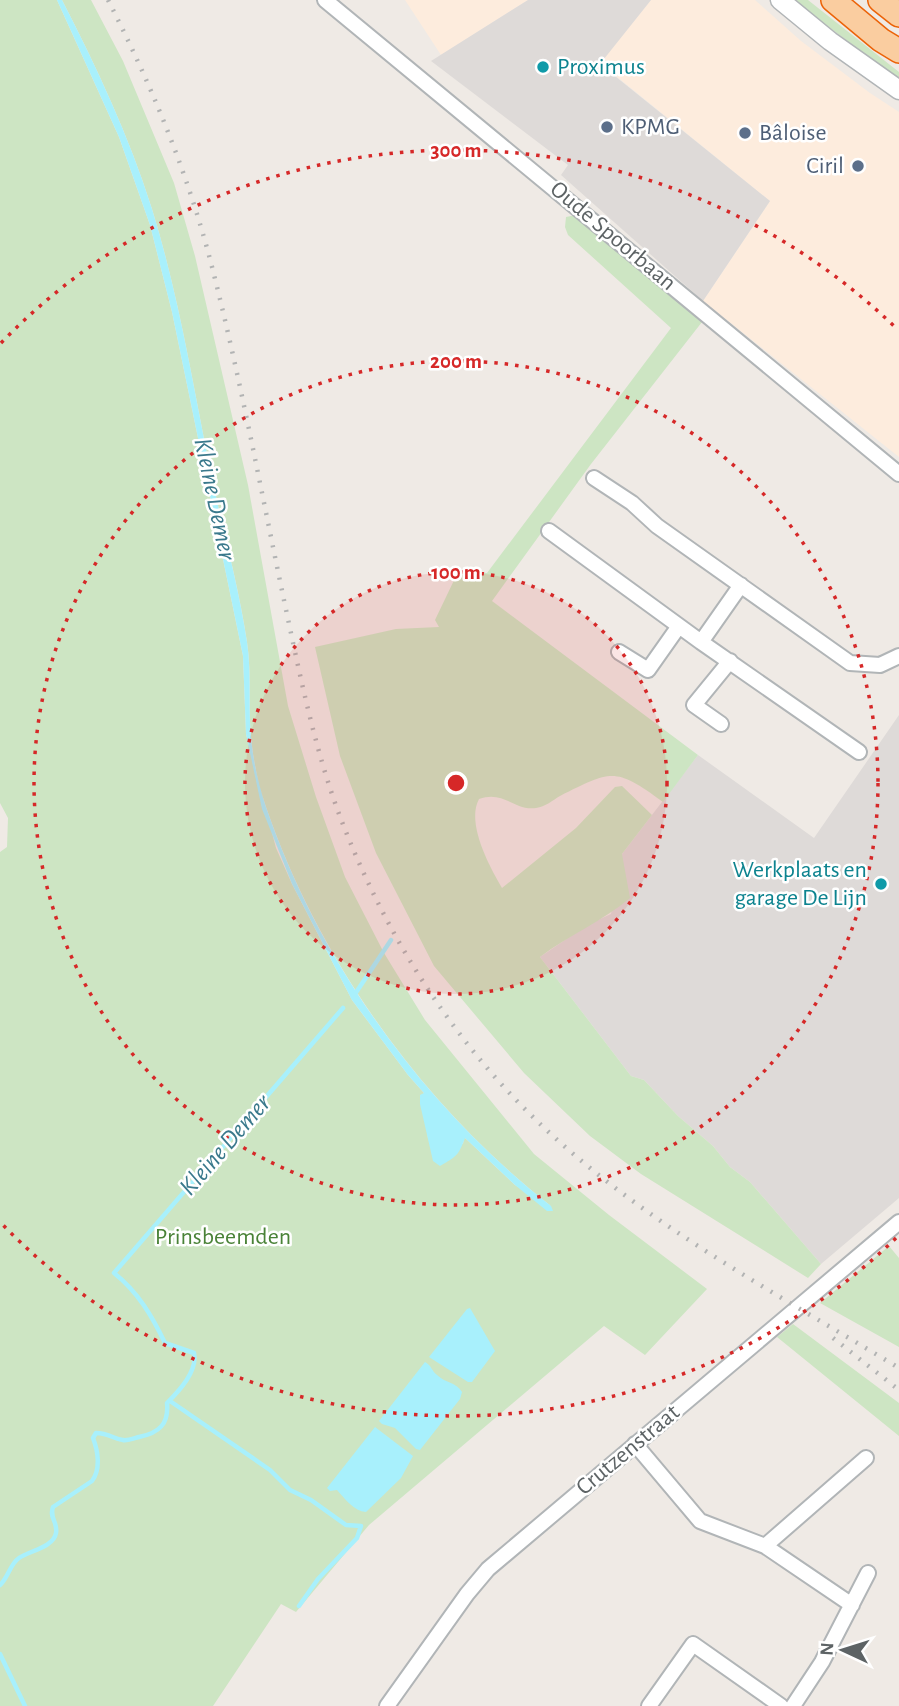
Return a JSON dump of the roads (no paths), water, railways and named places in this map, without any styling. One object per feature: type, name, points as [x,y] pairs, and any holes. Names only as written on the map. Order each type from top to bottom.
[{"type":"highway","points":[[834,0],[899,51]]},
{"type":"highway","points":[[880,0],[899,15]]},
{"type":"street","name":"Oude Spoorbaan","points":[[325,0],[899,474]]},
{"type":"street","points":[[780,0],[830,41],[899,90]]},
{"type":"street","points":[[594,478],[850,663],[880,665],[899,656]]},
{"type":"street","points":[[549,531],[701,642],[859,752]]},
{"type":"street","points":[[701,642],[741,585]]},
{"type":"street","points":[[619,652],[648,670],[679,626]]},
{"type":"street","points":[[721,724],[694,705],[730,661]]},
{"type":"street","name":"Crutzenstraat","points":[[387,1706],[488,1569],[899,1222]]},
{"type":"street","points":[[635,1444],[700,1521],[765,1546],[852,1605]]},
{"type":"street","points":[[765,1546],[866,1458]]},
{"type":"street","points":[[793,1706],[822,1662],[869,1573]]},
{"type":"street","points":[[649,1706],[693,1644],[781,1706]]},
{"type":"water","points":[[57,0],[62,0],[111,103],[143,182],[161,241],[177,304],[243,620],[248,652],[255,765],[266,807],[288,865],[315,921],[380,1027],[460,1123],[504,1167],[551,1206],[553,1211],[547,1211],[515,1185],[465,1138],[454,1157],[440,1166],[433,1161],[420,1104],[420,1095],[424,1093],[352,1000],[292,884],[262,809],[246,734],[243,656],[172,312],[150,225],[119,137]]},
{"type":"water","points":[[470,1308],[495,1351],[472,1382],[468,1382],[429,1357]]},
{"type":"water","points":[[425,1362],[440,1378],[457,1386],[462,1392],[460,1399],[420,1450],[395,1428],[379,1421]]},
{"type":"water","points":[[375,1427],[413,1456],[401,1478],[366,1512],[354,1507],[337,1490],[330,1491],[327,1488]]},
{"type":"waterway","points":[[353,997],[391,940]]},
{"type":"waterway","name":"Kleine Demer","points":[[0,1585],[16,1561],[54,1538],[56,1529],[53,1507],[92,1481],[98,1466],[93,1438],[96,1433],[125,1440],[157,1430],[166,1417],[167,1403],[187,1380],[193,1367],[194,1353],[165,1343],[144,1305],[114,1273],[343,1008]]},
{"type":"waterway","points":[[170,1401],[270,1470],[290,1490],[311,1500],[346,1525],[361,1526],[357,1538],[318,1579],[299,1606]]},
{"type":"waterway","points":[[0,1654],[25,1706]]},
{"type":"railway","points":[[108,0],[167,128],[191,195],[211,263],[231,348],[315,736],[339,814],[356,856],[397,939],[446,1016],[474,1052],[536,1120],[577,1157],[619,1191],[710,1254],[899,1368]]},
{"type":"railway","points":[[833,1338],[899,1390]]},
{"type":"place","name":"Proximus","points":[[543,67]]},
{"type":"place","name":"KPMG","points":[[607,127]]},
{"type":"place","name":"Bâloise","points":[[745,133]]},
{"type":"place","name":"Ciril","points":[[858,166]]},
{"type":"place","name":"Werkplaats en garage De Lijn","points":[[881,884]]},
{"type":"park label","name":"Prinsbeemden","points":[[223,1237]]}]
